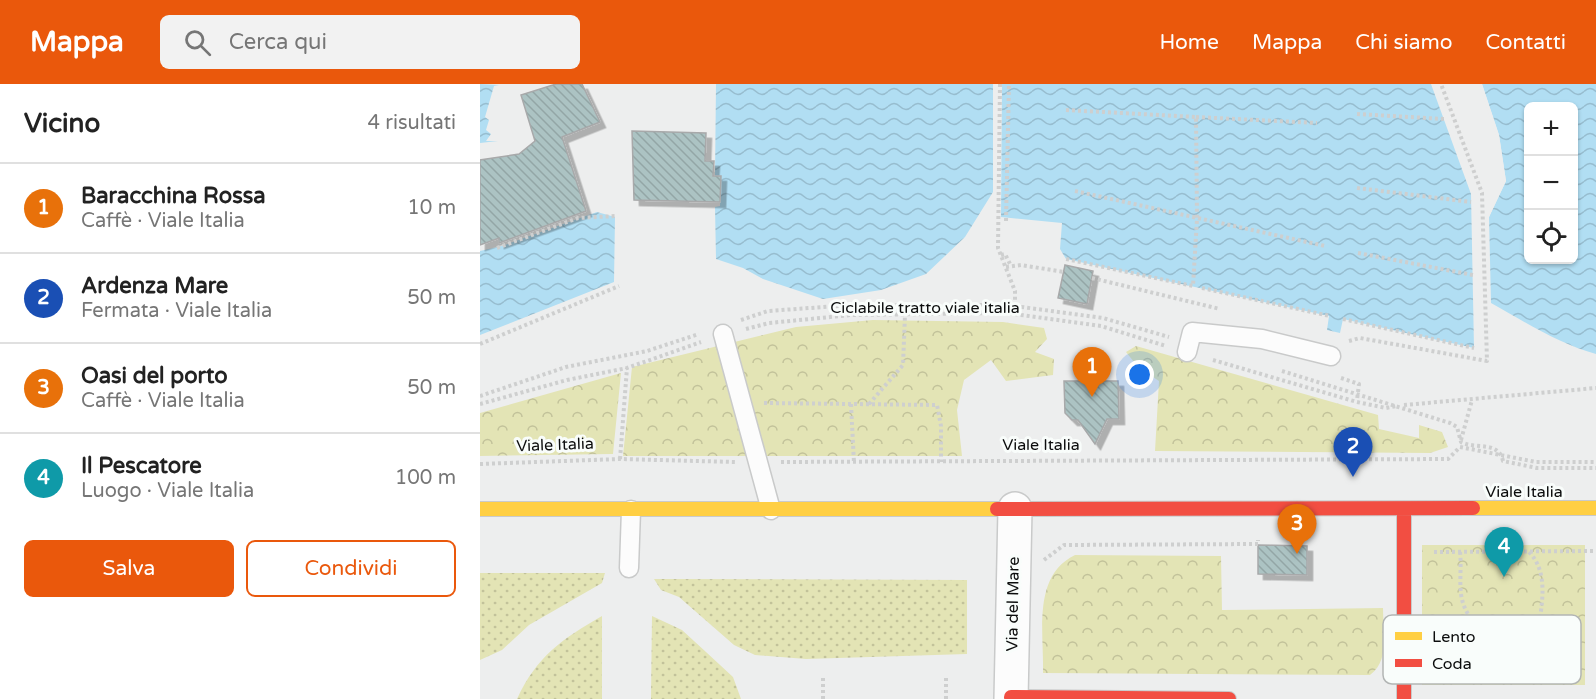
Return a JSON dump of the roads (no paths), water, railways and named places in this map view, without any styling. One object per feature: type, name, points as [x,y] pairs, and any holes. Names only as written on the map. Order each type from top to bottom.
[{"type":"main road","name":"Viale Italia","points":[[480,509],[1404,510],[1596,508]]},
{"type":"main road","points":[[1404,510],[1404,615]]},
{"type":"main road","points":[[1011,698],[1230,699]]},
{"type":"street","name":"Via del Mare","points":[[1011,698],[1015,509]]},
{"type":"lane","points":[[1188,347],[1192,332],[1262,339],[1331,356]]},
{"type":"lane","points":[[716,333],[760,462],[771,510]]},
{"type":"lane","points":[[629,568],[632,510]]},
{"type":"water","points":[[480,84],[499,85],[494,86],[485,117],[489,120],[486,130],[491,134],[486,141],[498,141],[498,165],[480,200]]},
{"type":"water","points":[[716,84],[993,84],[993,192],[965,237],[926,274],[881,290],[823,299],[763,279],[743,268],[716,259],[715,207],[720,206],[721,176],[715,176]]},
{"type":"water","points":[[1002,84],[1431,84],[1471,194],[1474,348],[1343,319],[1340,333],[1327,330],[1329,316],[1066,259],[1060,249],[1062,223],[1001,217]]},
{"type":"water","points":[[1482,84],[1596,84],[1596,354],[1556,339],[1491,303],[1489,217],[1506,181],[1499,135]]},
{"type":"water","points":[[597,212],[615,217],[614,282],[480,335],[480,251],[502,246]]},
{"type":"place","name":"Baracchina Rossa","points":[[1092,397]]},
{"type":"place","name":"Ardenza Mare","points":[[1353,477]]},
{"type":"place","name":"Oasi del porto","points":[[1297,554]]},
{"type":"place","name":"Il Pescatore","points":[[1504,577]]}]
